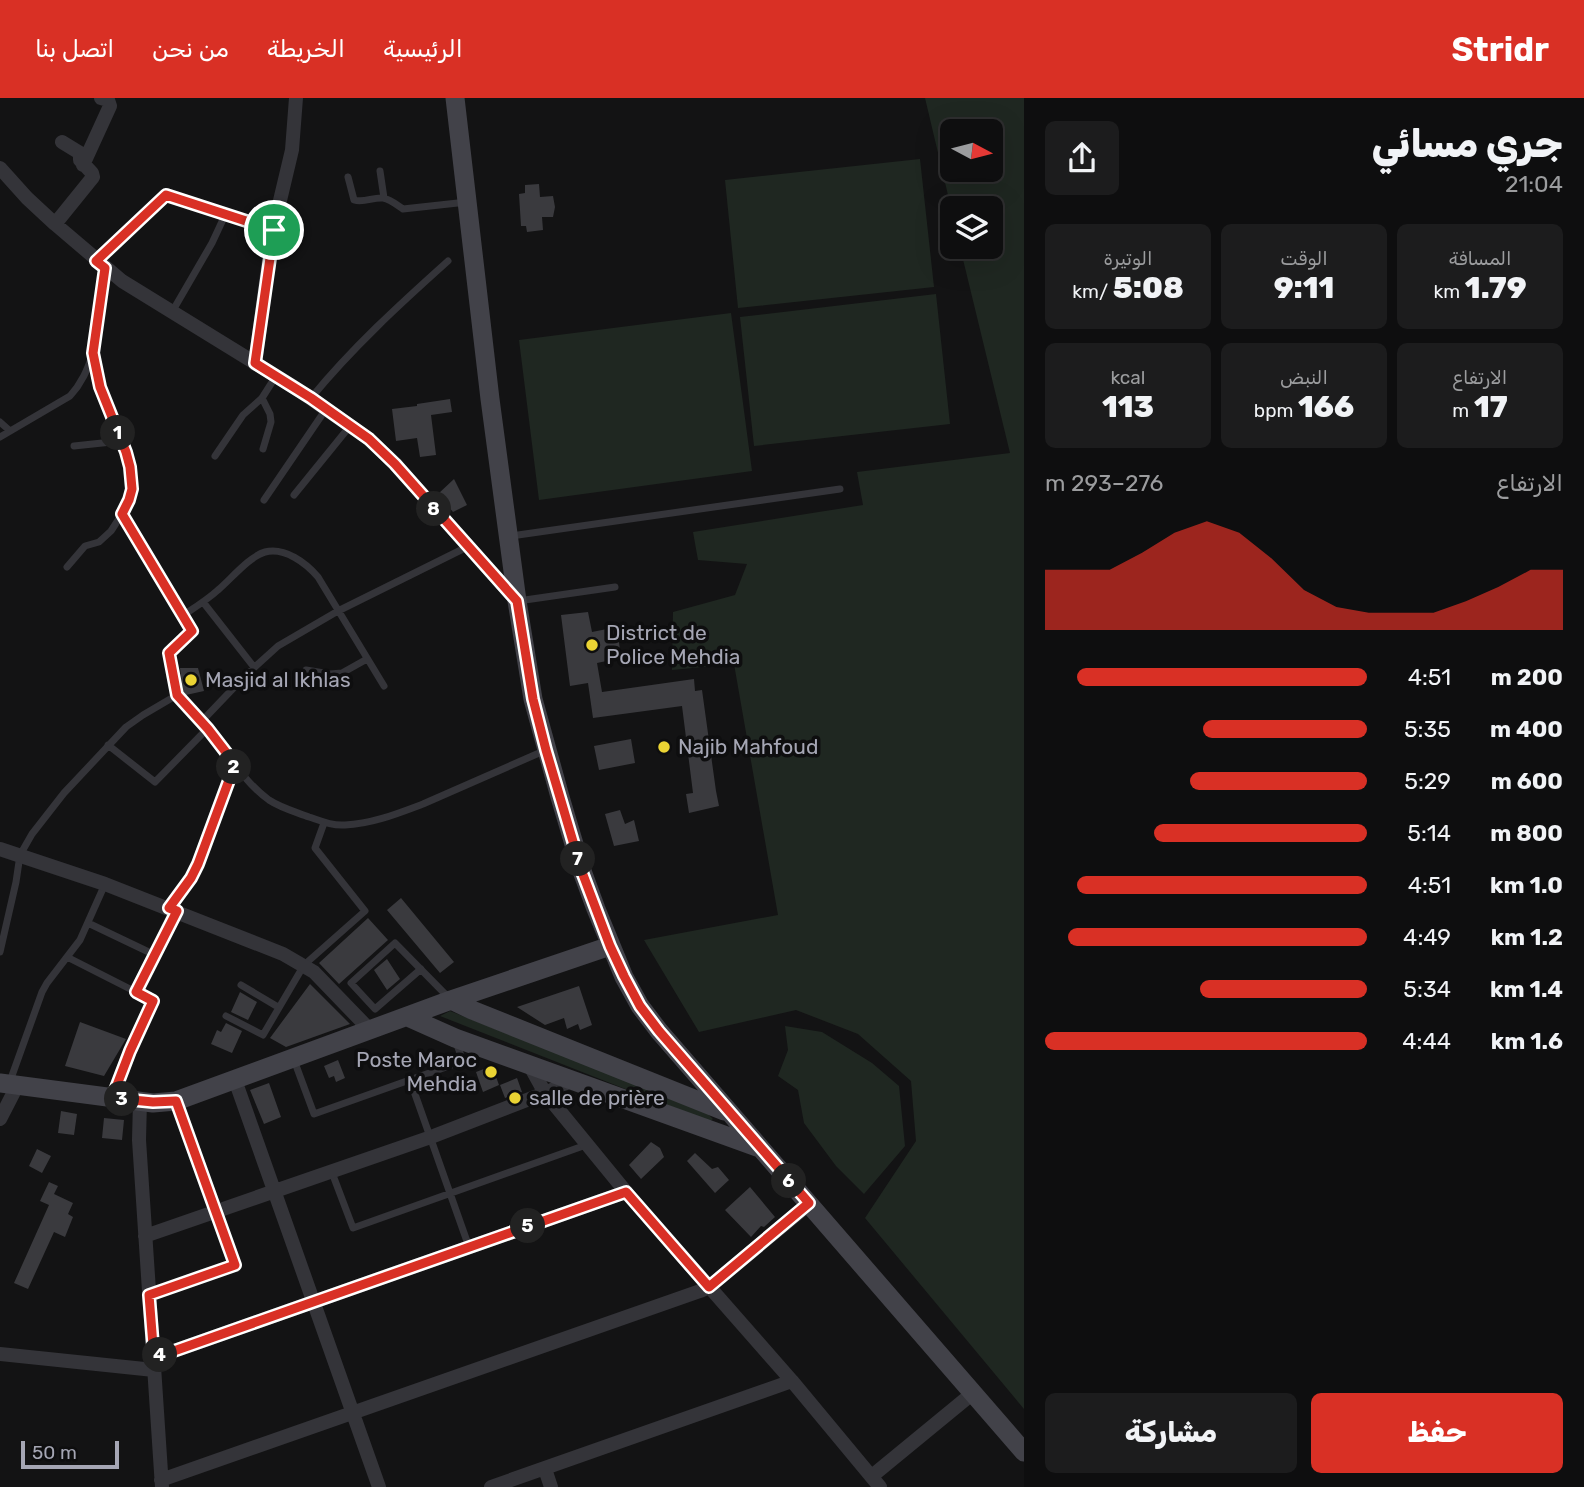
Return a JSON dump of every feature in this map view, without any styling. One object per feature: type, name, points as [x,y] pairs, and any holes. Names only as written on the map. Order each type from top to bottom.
[{"type":"street","points":[[83,165],[110,106],[108,100],[101,98]]},
{"type":"street","points":[[255,363],[274,230],[292,150],[296,98]]},
{"type":"street","points":[[455,98],[508,537],[533,699],[582,872],[610,946],[640,1006],[666,1040],[1024,1452]]},
{"type":"street","points":[[55,224],[93,177],[80,160],[80,153],[62,142]]},
{"type":"street","points":[[0,168],[55,224],[122,281],[311,398],[369,439],[395,464],[517,601]]},
{"type":"street","points":[[0,849],[105,884],[283,954],[314,972],[375,1022]]},
{"type":"street","points":[[0,1119],[8,1085],[140,1101],[176,1101],[293,1059],[375,1022],[408,1017],[610,946]]},
{"type":"street","points":[[451,1000],[728,1112]]},
{"type":"street","points":[[408,1017],[530,1066],[762,1149]]},
{"type":"street","points":[[530,1066],[545,1093],[626,1192],[792,1381],[876,1482],[973,1394]]},
{"type":"street","points":[[235,1080],[379,1487]]},
{"type":"street","points":[[145,1236],[430,1137],[571,1081]]},
{"type":"street","points":[[140,1101],[139,1140],[162,1483],[352,1412],[709,1287],[809,1203]]},
{"type":"street","points":[[0,1354],[154,1364],[313,1301],[626,1192]]},
{"type":"street","points":[[491,1487],[792,1381]]},
{"type":"street","points":[[545,1469],[551,1487]]},
{"type":"lane","points":[[380,171],[384,198]]},
{"type":"lane","points":[[348,177],[354,200],[360,202],[384,198],[403,209],[467,202]]},
{"type":"lane","points":[[67,566],[85,547],[99,542],[111,531],[129,500],[132,480],[128,460],[100,387],[93,353],[101,264],[166,195],[274,230]]},
{"type":"lane","points":[[172,312],[226,213]]},
{"type":"lane","points":[[311,398],[360,343],[448,261]]},
{"type":"lane","points":[[0,437],[70,396],[78,387],[93,353]]},
{"type":"lane","points":[[215,456],[243,415],[261,398],[276,376]]},
{"type":"lane","points":[[261,398],[270,414],[271,422],[263,449]]},
{"type":"lane","points":[[264,500],[326,409]]},
{"type":"lane","points":[[0,422],[9,430]]},
{"type":"lane","points":[[294,495],[351,426]]},
{"type":"lane","points":[[74,446],[121,441]]},
{"type":"lane","points":[[508,537],[840,489]]},
{"type":"lane","points":[[122,514],[192,631],[169,653],[177,695],[202,721],[259,792],[272,802],[324,823],[347,825],[386,817],[423,804],[546,750]]},
{"type":"lane","points":[[202,721],[278,646],[338,611],[467,547]]},
{"type":"lane","points":[[182,616],[203,602],[257,556],[266,552],[290,556],[310,568],[324,587],[384,686]]},
{"type":"lane","points":[[517,601],[615,587]]},
{"type":"lane","points":[[203,602],[254,667]]},
{"type":"lane","points":[[306,670],[342,673],[367,659]]},
{"type":"lane","points":[[0,951],[20,855],[46,815],[126,727],[177,695]]},
{"type":"lane","points":[[108,745],[155,782],[208,729]]},
{"type":"lane","points":[[136,992],[155,955],[173,910],[198,864],[235,764]]},
{"type":"lane","points":[[226,1016],[263,1035],[304,965],[365,911],[315,848],[324,823]]},
{"type":"lane","points":[[8,1085],[42,992],[80,940],[105,884]]},
{"type":"lane","points":[[88,923],[155,955]]},
{"type":"lane","points":[[421,969],[375,1022],[351,983],[395,943],[421,969],[451,1000]]},
{"type":"lane","points":[[67,957],[153,1001],[112,1098]]},
{"type":"lane","points":[[242,985],[278,1007]]},
{"type":"lane","points":[[293,1059],[314,1114],[463,1061],[455,1038]]},
{"type":"lane","points":[[410,1080],[469,1247]]},
{"type":"lane","points":[[149,1295],[235,1265],[176,1101]]},
{"type":"lane","points":[[331,1170],[353,1228],[587,1145]]},
{"type":"shaded area","points":[[925,98],[1024,98],[1024,1409],[865,1218],[916,1141],[911,1081],[858,1034],[796,1010],[699,1032],[644,940],[778,915],[734,664],[672,670],[673,612],[735,595],[747,564],[698,560],[693,532],[863,505],[857,472],[1010,453],[963,259],[1003,259],[1003,196],[948,196],[945,182],[1003,182],[1003,119],[940,119],[940,161]]},
{"type":"shaded area","points":[[920,159],[934,287],[738,308],[725,180]]},
{"type":"shaded area","points":[[936,294],[950,424],[754,446],[740,317]]},
{"type":"shaded area","points":[[731,313],[752,471],[539,500],[519,340]]},
{"type":"shaded area","points":[[450,1011],[707,1113],[713,1119],[709,1122],[440,1016]]},
{"type":"shaded area","points":[[785,1026],[822,1032],[872,1063],[899,1086],[905,1146],[864,1194],[836,1166],[804,1123],[798,1090],[778,1076],[788,1050]]},
{"type":"building","points":[[539,184],[540,197],[553,196],[553,217],[542,217],[543,230],[527,232],[526,226],[521,226],[519,194],[525,193],[525,185]]},
{"type":"building","points":[[450,399],[452,412],[431,415],[436,455],[420,457],[417,438],[396,441],[392,409]]},
{"type":"building","points":[[454,479],[467,505],[453,512],[438,494]]},
{"type":"building","points":[[588,612],[592,632],[617,627],[621,658],[597,663],[602,692],[694,679],[695,691],[702,690],[719,806],[689,813],[686,794],[693,793],[682,706],[593,718],[588,683],[570,686],[561,615]]},
{"type":"building","name":"Masjid al Ikhlas","points":[[180,668],[198,668],[204,691],[186,695],[183,692]]},
{"type":"building","points":[[631,739],[635,763],[599,770],[594,746]]},
{"type":"building","points":[[620,810],[625,824],[634,820],[639,841],[614,846],[605,814]]},
{"type":"building","points":[[401,898],[454,962],[440,973],[387,910]]},
{"type":"building","points":[[368,918],[388,940],[339,984],[319,963]]},
{"type":"building","points":[[387,959],[400,979],[387,990],[374,970]]},
{"type":"building","points":[[310,984],[350,1024],[286,1047],[270,1038]]},
{"type":"building","points":[[579,986],[592,1025],[580,1030],[578,1024],[567,1029],[564,1018],[545,1025],[517,1007]]},
{"type":"building","points":[[240,992],[257,1002],[248,1020],[231,1012]]},
{"type":"building","points":[[80,1022],[126,1039],[104,1076],[65,1066]]},
{"type":"building","points":[[226,1023],[242,1031],[232,1053],[211,1044],[217,1030],[221,1032]]},
{"type":"building","points":[[338,1060],[345,1078],[336,1082],[334,1076],[329,1078],[324,1066]]},
{"type":"building","points":[[489,1067],[494,1071],[499,1085],[483,1092],[476,1072]]},
{"type":"building","points":[[517,1078],[522,1092],[505,1098],[500,1085]]},
{"type":"building","points":[[269,1083],[281,1117],[264,1124],[250,1090]]},
{"type":"building","points":[[61,1111],[77,1114],[74,1135],[58,1133]]},
{"type":"building","points":[[104,1118],[124,1120],[122,1140],[102,1138]]},
{"type":"building","points":[[651,1142],[660,1148],[664,1157],[641,1179],[629,1165]]},
{"type":"building","points":[[37,1149],[51,1156],[42,1173],[29,1166]]},
{"type":"building","points":[[695,1153],[712,1169],[718,1167],[729,1180],[715,1193],[687,1161]]},
{"type":"building","points":[[49,1182],[58,1186],[54,1194],[73,1203],[68,1214],[73,1217],[65,1237],[54,1232],[28,1289],[14,1283],[49,1205],[40,1201]]},
{"type":"building","points":[[750,1187],[775,1217],[751,1237],[725,1210]]},
{"type":"place","name":"District de Police Mehdia","points":[[592,645]]},
{"type":"place","name":"Masjid al Ikhlas","points":[[191,680]]},
{"type":"place","name":"Najib Mahfoud","points":[[664,747]]},
{"type":"place","name":"Poste Maroc Mehdia","points":[[491,1072]]},
{"type":"place","name":"salle de prière","points":[[515,1098]]},
{"type":"route","points":[[166,195],[274,230],[255,363],[369,439],[395,464],[517,601],[533,699],[546,750],[582,872],[624,976],[640,1006],[659,1031],[809,1203],[709,1287],[626,1192],[154,1358],[149,1295],[235,1265],[176,1101],[164,1103],[112,1098],[153,1001],[136,992],[177,911],[169,908],[198,864],[235,764],[177,695],[169,653],[192,631],[122,514],[129,500],[132,480],[126,452],[100,387],[93,353],[105,268],[96,261],[166,195]]}]
